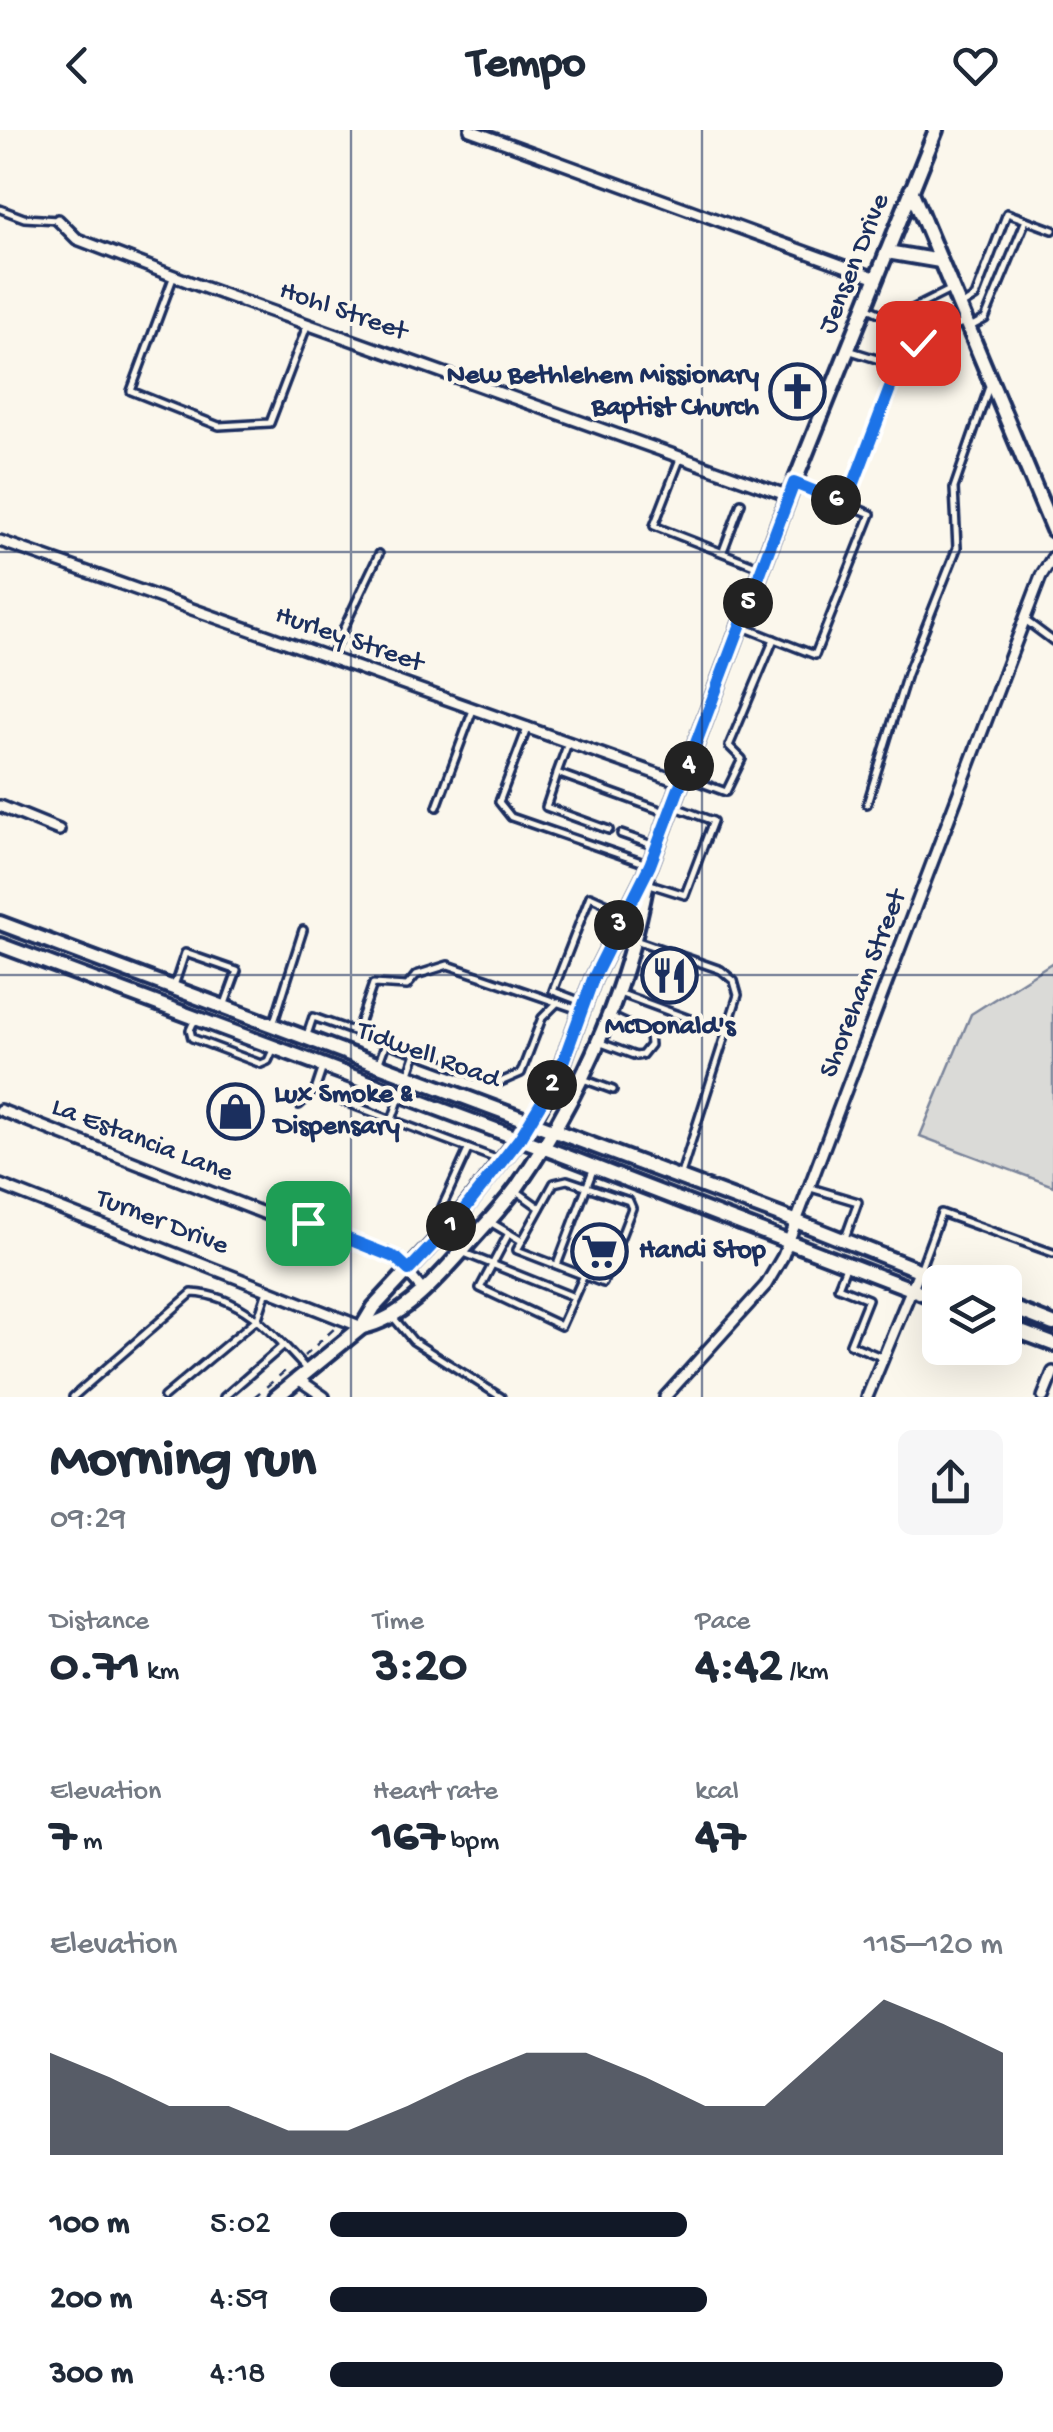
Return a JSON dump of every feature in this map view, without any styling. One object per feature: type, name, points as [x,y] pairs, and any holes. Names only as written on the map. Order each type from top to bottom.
[{"type":"main road","name":"Jensen Drive","points":[[276,1397],[362,1327],[374,1307],[456,1220],[532,1122],[559,1073],[583,1006],[658,847],[792,489],[936,130]]},
{"type":"main road","points":[[911,190],[1053,530]]},
{"type":"main road","points":[[888,252],[940,260]]},
{"type":"main road","name":"Jensen Drive","points":[[362,1327],[378,1324],[423,1291],[515,1190],[555,1130],[583,1078],[619,993],[636,940],[650,865]]},
{"type":"main road","name":"Tidwell Road","points":[[0,923],[922,1272]]},
{"type":"main road","name":"Tidwell Road","points":[[0,945],[520,1138],[922,1293]]},
{"type":"main road","points":[[68,970],[75,951]]},
{"type":"main road","points":[[196,1018],[202,998]]},
{"type":"main road","points":[[314,1040],[319,1064]]},
{"type":"main road","points":[[401,1094],[408,1076]]},
{"type":"main road","points":[[1022,1312],[1053,1324]]},
{"type":"main road","points":[[1022,1332],[1053,1344]]},
{"type":"street","points":[[470,130],[877,278]]},
{"type":"street","name":"Hohl Street","points":[[58,220],[78,238],[174,276],[680,457],[792,489]]},
{"type":"street","name":"Hurley Street","points":[[0,541],[684,780]]},
{"type":"street","name":"Shoreham Street","points":[[666,1397],[766,1286],[790,1241],[1041,576],[1053,556]]},
{"type":"street","points":[[0,806],[59,830]]},
{"type":"street","name":"La Estancia Lane","points":[[0,1110],[271,1216],[308,1223],[396,1258],[423,1291]]},
{"type":"street","name":"Turner Drive","points":[[0,1185],[362,1327]]},
{"type":"street","points":[[867,1397],[919,1271]]},
{"type":"street","points":[[1043,1397],[1053,1372]]},
{"type":"street","points":[[303,1375],[324,1397]]},
{"type":"lane","points":[[0,209],[24,218],[58,220]]},
{"type":"lane","points":[[961,306],[975,297],[1008,212],[1053,230]]},
{"type":"lane","points":[[846,504],[892,383],[902,376],[918,343],[986,319],[1026,220]]},
{"type":"lane","points":[[174,276],[131,391],[219,426],[270,423],[308,324]]},
{"type":"lane","points":[[866,307],[898,318],[953,288]]},
{"type":"lane","points":[[880,360],[898,318]]},
{"type":"lane","points":[[848,350],[880,360],[892,383]]},
{"type":"lane","points":[[867,804],[907,674],[958,548],[954,488],[991,381]]},
{"type":"lane","points":[[680,457],[654,526],[762,568]]},
{"type":"lane","points":[[740,626],[816,655],[870,514],[792,489]]},
{"type":"lane","points":[[722,552],[741,502]]},
{"type":"lane","points":[[330,657],[379,554]]},
{"type":"lane","points":[[1025,620],[1053,642]]},
{"type":"lane","points":[[684,780],[726,792],[742,759],[729,746],[774,639]]},
{"type":"lane","points":[[437,807],[474,707]]},
{"type":"lane","points":[[528,726],[500,802],[511,816],[650,865]]},
{"type":"lane","points":[[569,740],[546,807],[609,830]]},
{"type":"lane","points":[[557,772],[714,821],[685,895],[647,882]]},
{"type":"lane","points":[[622,834],[658,847]]},
{"type":"lane","points":[[583,1006],[553,991],[590,896],[626,912]]},
{"type":"lane","points":[[273,1025],[304,930]]},
{"type":"lane","points":[[616,933],[721,970],[734,981],[738,995],[680,1178]]},
{"type":"lane","points":[[173,988],[185,953],[236,971],[224,1007]]},
{"type":"lane","points":[[356,1032],[374,984],[406,986],[416,975],[448,965],[558,1002],[583,1006]]},
{"type":"lane","points":[[619,993],[727,1032]]},
{"type":"lane","points":[[314,1040],[314,1017],[498,1082],[521,1073],[542,1018],[558,1002]]},
{"type":"lane","points":[[598,1042],[636,1056],[650,1045],[649,1034],[609,1016]]},
{"type":"lane","points":[[196,1018],[190,1030],[192,1038],[261,1064],[268,1061],[274,1047]]},
{"type":"lane","points":[[378,1064],[386,1044]]},
{"type":"lane","points":[[408,1076],[416,1053]]},
{"type":"lane","points":[[299,1104],[315,1091],[319,1064]]},
{"type":"lane","points":[[583,1078],[613,1090]]},
{"type":"lane","points":[[315,1091],[502,1161]]},
{"type":"lane","points":[[392,1120],[401,1094]]},
{"type":"lane","points":[[456,1220],[442,1208],[468,1148]]},
{"type":"lane","points":[[556,1265],[594,1167]]},
{"type":"lane","points":[[567,1180],[588,1187],[629,1201],[632,1208],[602,1283],[518,1250],[554,1183],[567,1180]]},
{"type":"lane","points":[[620,1198],[629,1180]]},
{"type":"lane","points":[[811,1188],[858,1202],[844,1240]]},
{"type":"lane","points":[[515,1190],[540,1208]]},
{"type":"lane","points":[[919,1271],[941,1212],[1053,1253]]},
{"type":"lane","points":[[488,1221],[522,1241]]},
{"type":"lane","points":[[510,1233],[480,1288],[560,1326],[584,1275]]},
{"type":"lane","points":[[461,1252],[574,1298]]},
{"type":"lane","points":[[847,1264],[838,1287],[868,1299],[850,1344],[884,1358]]},
{"type":"lane","points":[[164,1397],[258,1318],[267,1289]]},
{"type":"lane","points":[[73,1397],[192,1293],[208,1294],[258,1318],[284,1345],[303,1375]]},
{"type":"lane","points":[[391,1314],[413,1341],[501,1397]]},
{"type":"lane","points":[[224,1397],[284,1345]]},
{"type":"shaded area","points":[[1053,962],[1053,1186],[920,1136],[971,1014]]},
{"type":"place","name":"New Bethlehem Missionary Baptist Church","points":[[798,392]]},
{"type":"place","name":"McDonald's","points":[[670,976]]},
{"type":"place","name":"Lux Smoke & Dispensary","points":[[235,1111]]},
{"type":"place","name":"Handi Stop","points":[[600,1251]]},
{"type":"route","points":[[308,1223],[396,1258],[409,1270],[456,1220],[532,1122],[559,1073],[608,945],[650,865],[794,483],[846,504],[892,383],[902,376],[918,343]]}]
